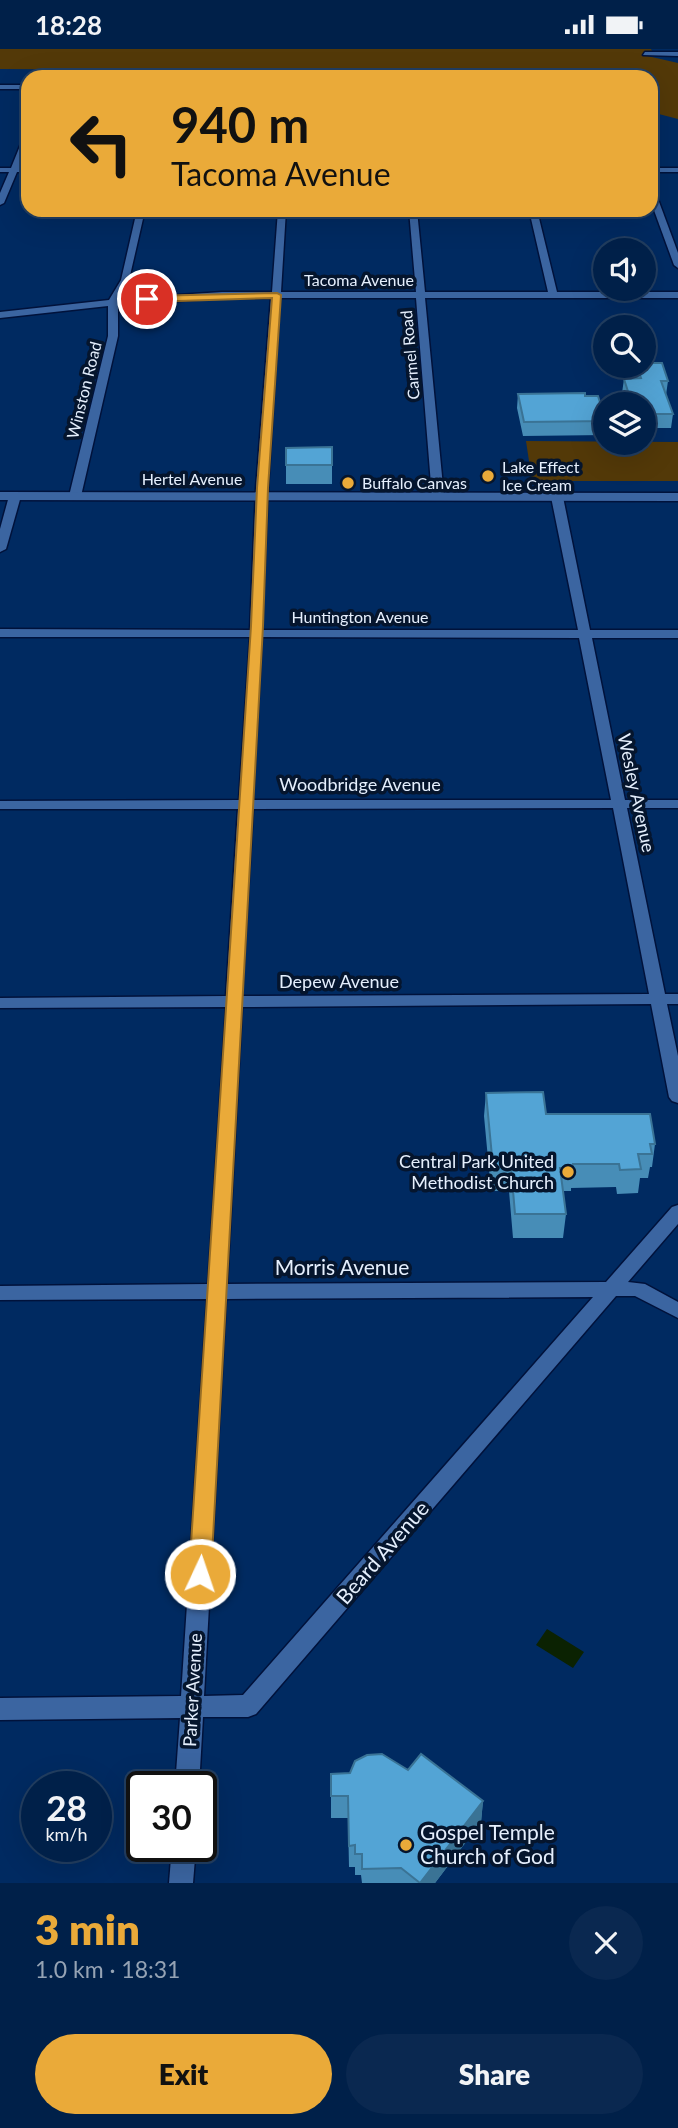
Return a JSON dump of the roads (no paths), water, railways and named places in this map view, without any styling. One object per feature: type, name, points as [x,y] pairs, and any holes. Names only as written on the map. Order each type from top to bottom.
[{"type":"street","points":[[645,54],[678,54]]},
{"type":"street","points":[[0,87],[21,87]]},
{"type":"street","points":[[0,203],[21,154]]},
{"type":"street","points":[[0,170],[21,170]]},
{"type":"street","points":[[658,170],[678,170]]},
{"type":"street","points":[[658,210],[678,265]]},
{"type":"street","name":"Winston Road","points":[[75,496],[113,336],[113,302],[125,280],[139,217]]},
{"type":"street","name":"Parker Avenue","points":[[188,1771],[262,497],[282,217]]},
{"type":"street","name":"Carmel Road","points":[[414,217],[438,497]]},
{"type":"street","points":[[535,217],[553,295]]},
{"type":"street","name":"Tacoma Avenue","points":[[0,315],[197,296],[678,295]]},
{"type":"street","points":[[0,549],[8,496]]},
{"type":"street","name":"Hertel Avenue","points":[[8,496],[678,497]]},
{"type":"street","name":"Wesley Avenue","points":[[556,497],[678,1097]]},
{"type":"street","name":"Huntington Avenue","points":[[0,633],[678,633]]},
{"type":"street","name":"Woodbridge Avenue","points":[[0,805],[678,804]]},
{"type":"street","name":"Depew Avenue","points":[[0,1003],[678,999]]},
{"type":"street","name":"Beard Avenue","points":[[0,1709],[248,1706],[499,1420],[608,1289],[678,1212]]},
{"type":"street","name":"Morris Avenue","points":[[0,1293],[638,1289],[678,1311]]},
{"type":"street","points":[[181,1883],[183,1862]]},
{"type":"place","name":"Lake Effect Ice Cream","points":[[488,476]]},
{"type":"place","name":"Buffalo Canvas","points":[[348,483]]},
{"type":"place","name":"Central Park United Methodist Church","points":[[568,1172]]},
{"type":"place","name":"Gospel Temple Church of God","points":[[406,1845]]}]
